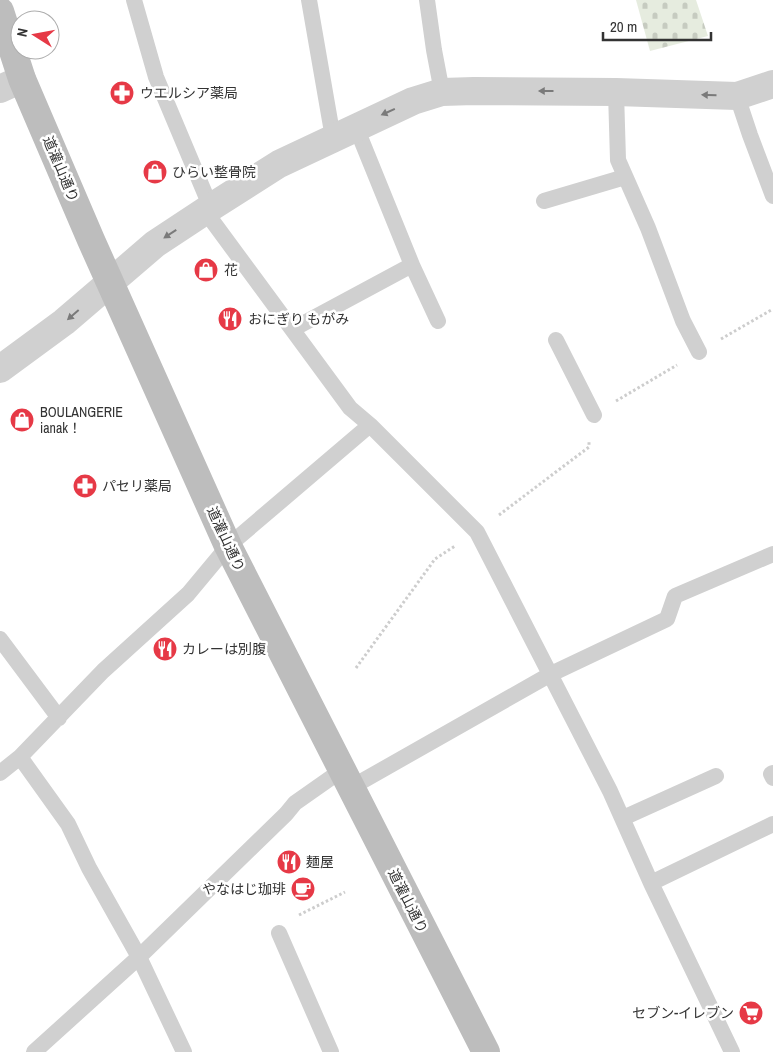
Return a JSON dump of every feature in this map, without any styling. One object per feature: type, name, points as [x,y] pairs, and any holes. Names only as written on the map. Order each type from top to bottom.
[{"type":"main road","name":"道灌山通り","points":[[0,11],[11,84],[110,283],[228,546],[486,1052]]},
{"type":"street","points":[[0,369],[64,322],[155,244],[208,209],[279,164],[413,101],[442,92],[616,92],[737,96],[773,84]]},
{"type":"lane","points":[[134,0],[156,77],[208,209],[350,408],[370,425],[477,532],[623,818],[651,883],[732,1052]]},
{"type":"lane","points":[[310,0],[345,132],[438,321]]},
{"type":"lane","points":[[427,0],[442,92]]},
{"type":"lane","points":[[616,92],[618,160],[648,228],[683,321],[699,352]]},
{"type":"lane","points":[[737,96],[773,196]]},
{"type":"lane","points":[[544,201],[625,177]]},
{"type":"lane","points":[[293,329],[412,265]]},
{"type":"lane","points":[[556,340],[594,415]]},
{"type":"lane","points":[[0,773],[59,718],[103,671],[188,594],[228,546],[370,425]]},
{"type":"lane","points":[[34,1052],[139,957],[286,814],[295,803],[346,779],[551,674],[667,620],[674,596],[773,554]]},
{"type":"lane","points":[[0,639],[59,718]]},
{"type":"lane","points":[[20,756],[68,824],[89,868],[139,957],[184,1052]]},
{"type":"lane","points":[[773,774],[771,774],[773,778]]},
{"type":"lane","points":[[623,818],[716,776]]},
{"type":"lane","points":[[651,883],[773,824]]},
{"type":"lane","points":[[279,933],[331,1052]]},
{"type":"path","points":[[356,668],[435,559],[477,532],[589,446],[586,423],[594,415],[773,309]]},
{"type":"path","points":[[279,933],[276,927],[345,892]]},
{"type":"green space","points":[[636,0],[696,0],[708,36],[650,51]]},
{"type":"place","name":"ウエルシア薬局","points":[[122,93]]},
{"type":"place","name":"ひらい整骨院","points":[[155,172]]},
{"type":"place","name":"花","points":[[206,270]]},
{"type":"place","name":"おにぎり もがみ","points":[[230,319]]},
{"type":"place","name":"BOULANGERIE ianak！","points":[[22,420]]},
{"type":"place","name":"パセリ薬局","points":[[85,486]]},
{"type":"place","name":"カレーは別腹","points":[[165,649]]},
{"type":"place","name":"麺屋","points":[[289,862]]},
{"type":"place","name":"やなはじ珈琲","points":[[303,889]]},
{"type":"place","name":"セブン-イレブン","points":[[751,1013]]}]
